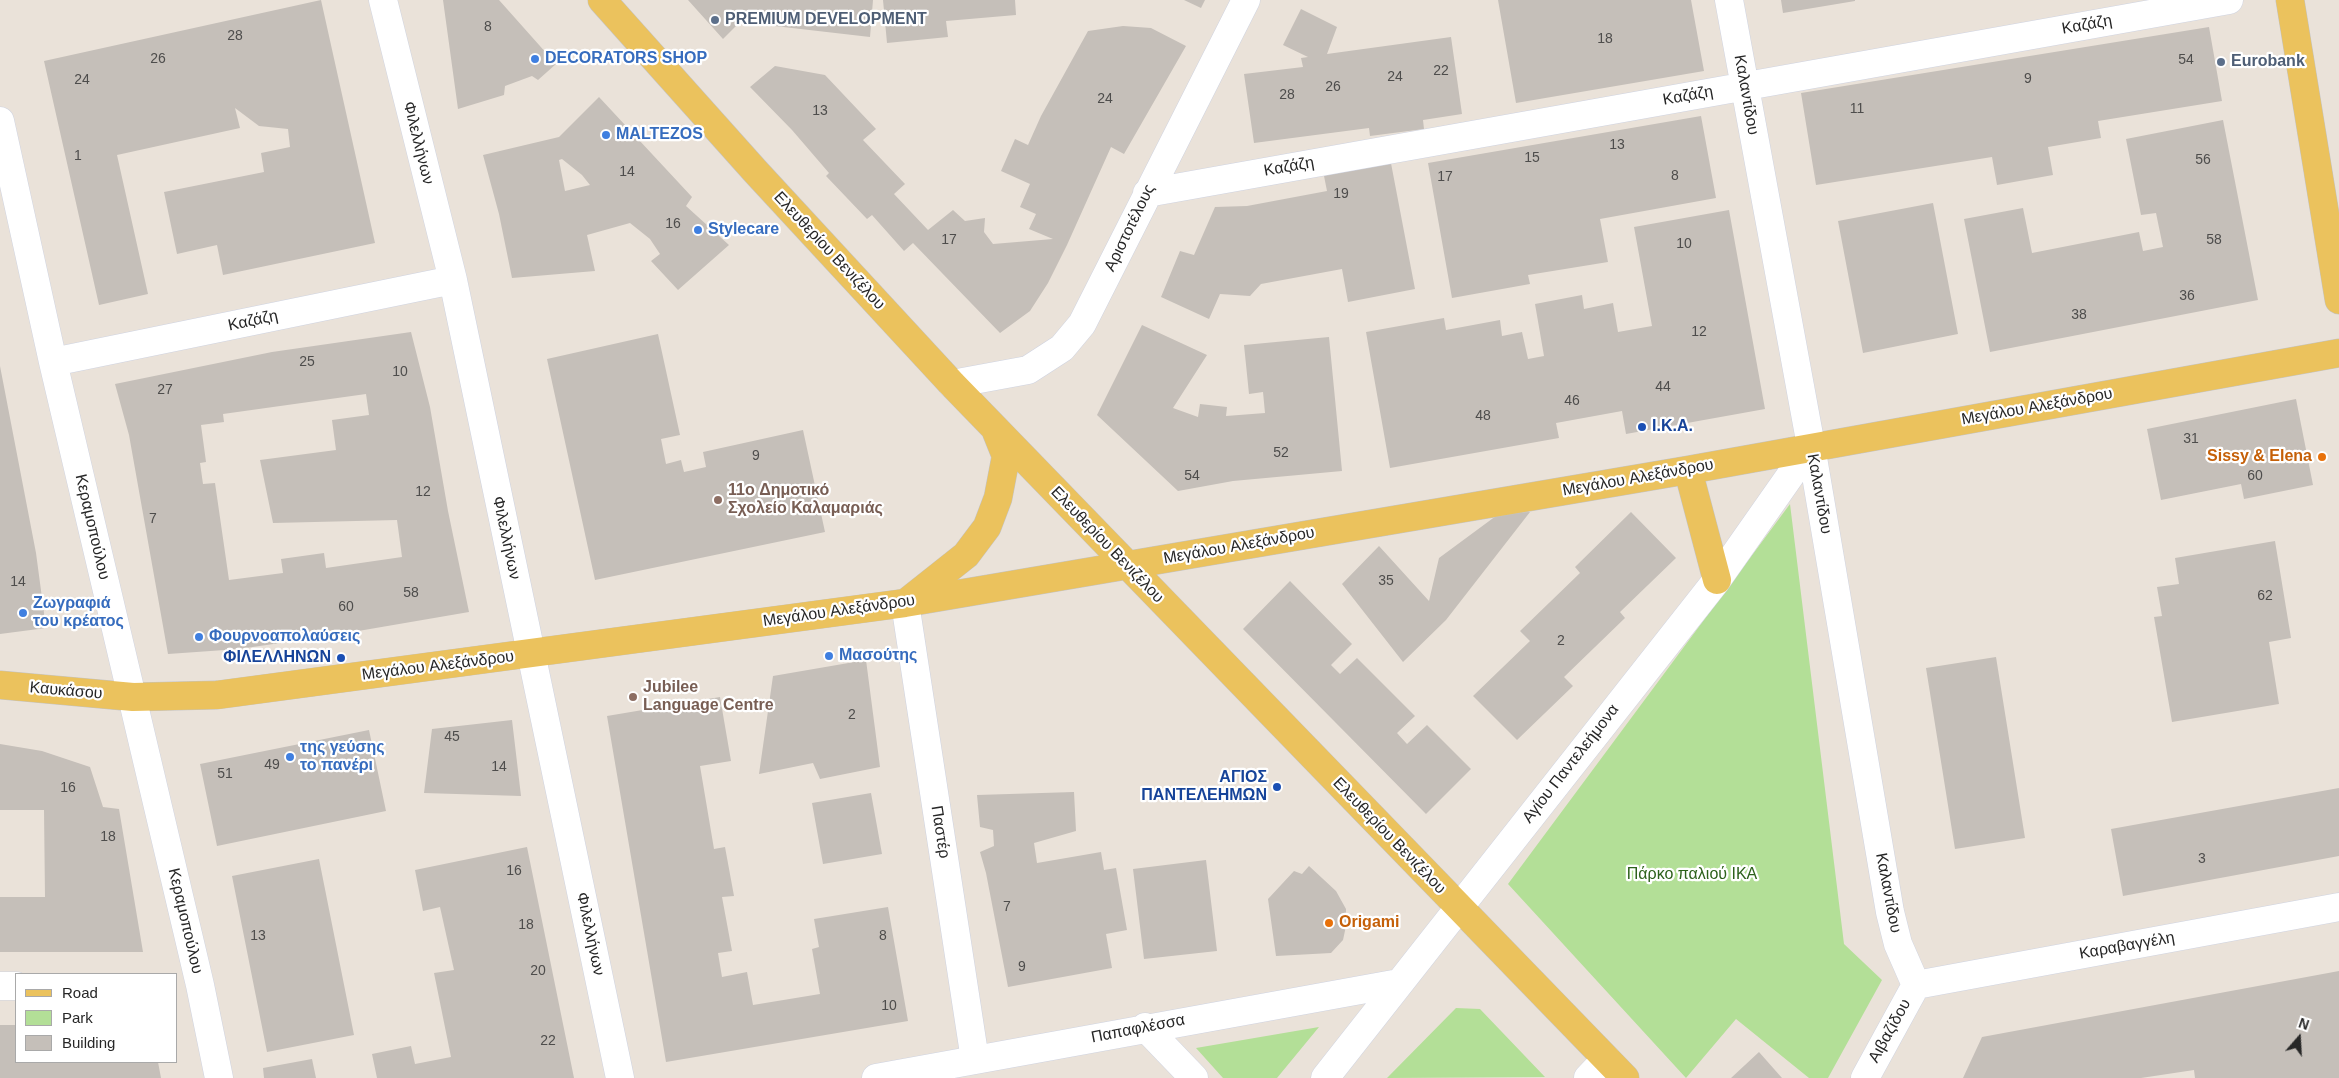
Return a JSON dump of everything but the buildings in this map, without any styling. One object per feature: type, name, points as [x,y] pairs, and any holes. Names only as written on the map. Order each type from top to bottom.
[{"type":"main road","name":"Ελευθερίου Βενιζέλου","points":[[602,0],[756,172],[952,384],[1458,907],[1606,1072]]},
{"type":"main road","points":[[2290,0],[2339,300]]},
{"type":"main road","name":"Μεγάλου Αλεξάνδρου","points":[[132,697],[217,695],[905,603],[1688,470],[1811,446],[2339,353]]},
{"type":"main road","points":[[905,603],[966,555],[988,527],[998,498],[1006,456],[994,428]]},
{"type":"main road","points":[[1688,470],[1717,580]]},
{"type":"main road","name":"Καυκάσου","points":[[0,685],[132,697]]},
{"type":"street","name":"Φιλελλήνων","points":[[383,0],[453,280],[620,1078]]},
{"type":"street","name":"Αριστοτέλους","points":[[952,384],[1028,370],[1062,348],[1082,324],[1246,0]]},
{"type":"street","name":"Καλαντίδου","points":[[1729,0],[1811,446],[1890,912],[1898,944],[1916,985]]},
{"type":"street","name":"Καζάζη","points":[[1147,193],[2229,0]]},
{"type":"street","name":"Κεραμοπούλου","points":[[0,121],[53,362],[132,697],[188,985],[219,1078]]},
{"type":"street","name":"Καζάζη","points":[[53,362],[453,280]]},
{"type":"street","name":"Αγίου Παντελεήμονα","points":[[1325,1078],[1717,580],[1811,446]]},
{"type":"street","name":"Παστέρ","points":[[905,603],[975,1060]]},
{"type":"street","name":"Καραβαγγέλη","points":[[1916,985],[2339,907]]},
{"type":"street","name":"Παπαφλέσσα","points":[[876,1078],[1399,983]]},
{"type":"street","name":"Αιβαζίδου","points":[[1865,1078],[1916,985]]},
{"type":"street","points":[[0,986],[15,986]]},
{"type":"street","points":[[1145,1028],[1194,1078]]},
{"type":"green space","name":"Πάρκο παλιού ΙΚΑ","points":[[1790,504],[1844,944],[1882,980],[1828,1078],[1809,1078],[1736,1019],[1686,1078],[1508,884]]},
{"type":"green space","points":[[1456,1008],[1480,1009],[1545,1077],[1387,1078]]},
{"type":"green space","points":[[1319,1027],[1277,1078],[1223,1078],[1196,1048]]},
{"type":"place","name":"PREMIUM DEVELOPMENT","points":[[715,20]]},
{"type":"place","name":"DECORATORS SHOP","points":[[535,59]]},
{"type":"place","name":"Eurobank","points":[[2221,62]]},
{"type":"place","name":"MALTEZOS","points":[[606,135]]},
{"type":"place","name":"Stylecare","points":[[698,230]]},
{"type":"place","name":"Ι.Κ.Α.","points":[[1642,427]]},
{"type":"place","name":"Sissy & Elena","points":[[2322,457]]},
{"type":"place","name":"11ο Δημοτικό Σχολείο Καλαμαριάς","points":[[718,500]]},
{"type":"place","name":"Ζωγραφιά του κρέατος","points":[[23,613]]},
{"type":"place","name":"Φουρνοαπολαύσεις","points":[[199,637]]},
{"type":"place","name":"Μασούτης","points":[[829,656]]},
{"type":"place","name":"ΦΙΛΕΛΛΗΝΩΝ","points":[[341,658]]},
{"type":"place","name":"Jubilee Language Centre","points":[[633,697]]},
{"type":"place","name":"της γεύσης το πανέρι","points":[[290,757]]},
{"type":"place","name":"ΑΓΙΟΣ ΠΑΝΤΕΛΕΗΜΩΝ","points":[[1277,787]]},
{"type":"place","name":"Origami","points":[[1329,923]]}]
